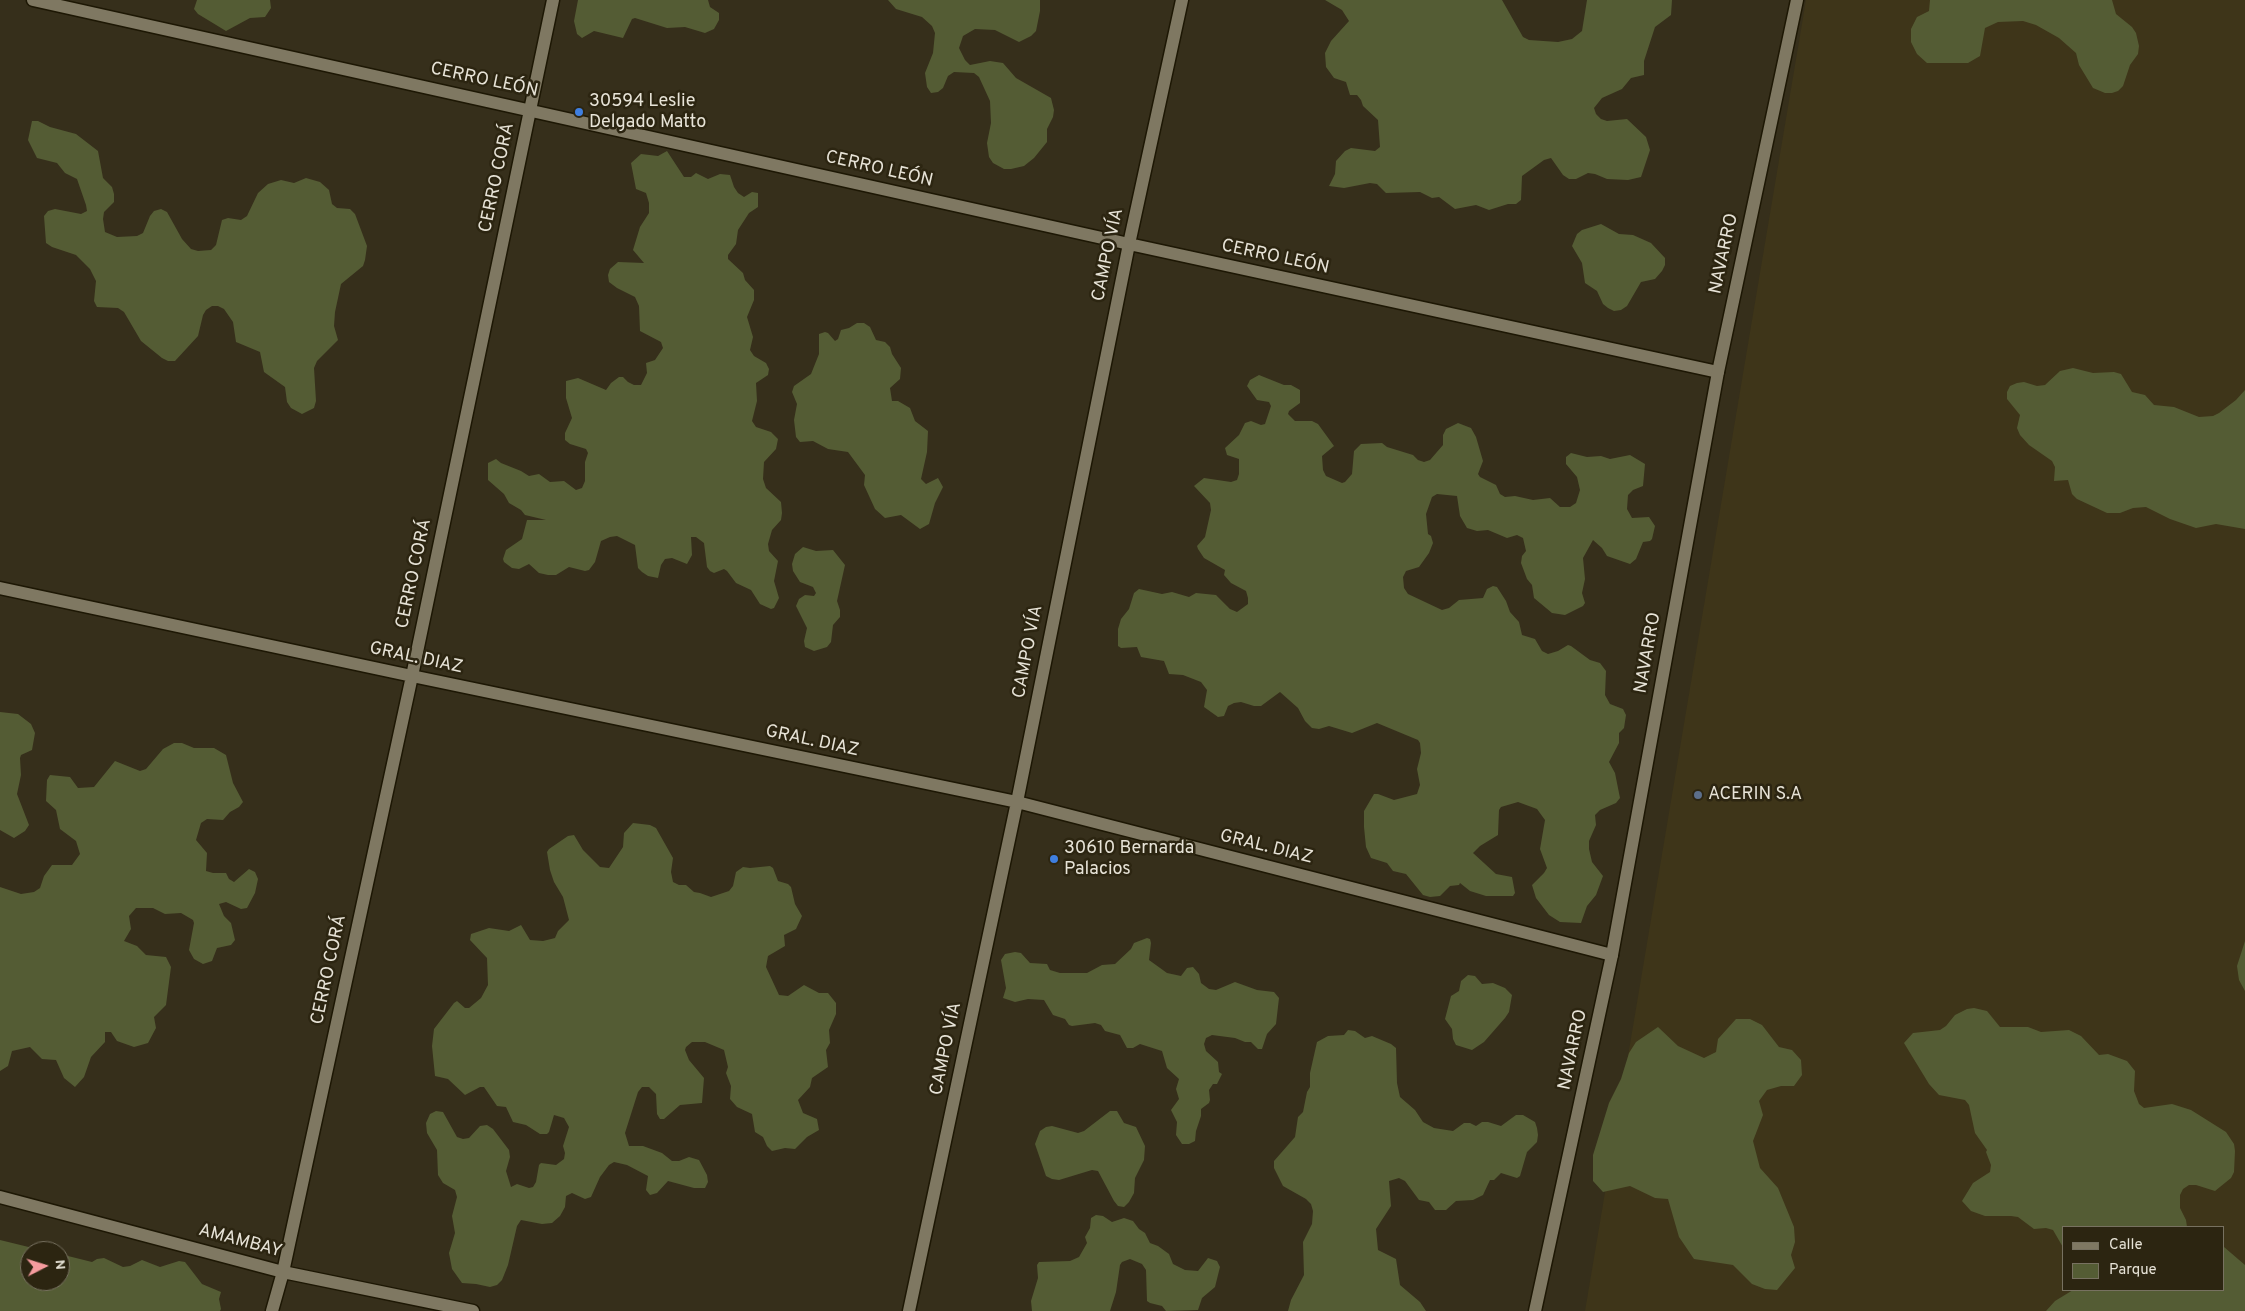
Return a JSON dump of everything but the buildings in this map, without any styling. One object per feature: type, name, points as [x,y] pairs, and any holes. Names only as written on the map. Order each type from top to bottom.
[{"type":"street","name":"CERRO LEÓN","points":[[33,0],[1129,244],[1718,372]]},
{"type":"street","name":"CERRO CORÁ","points":[[272,1311],[283,1272],[412,676],[553,0]]},
{"type":"street","name":"CAMPO VÍA","points":[[909,1311],[1017,802],[1129,244],[1182,0]]},
{"type":"street","name":"NAVARRO","points":[[1535,1311],[1612,955],[1718,372],[1797,0]]},
{"type":"street","name":"GRAL. DIAZ","points":[[0,588],[1017,802],[1612,955]]},
{"type":"street","name":"AMAMBAY","points":[[0,1197],[283,1272],[438,1308],[473,1311]]},
{"type":"shaded area","points":[[1806,0],[2245,0],[2245,1311],[1585,1311]]},
{"type":"green space","points":[[197,0],[270,0],[271,8],[265,17],[250,18],[226,31],[198,14],[194,9]]},
{"type":"green space","points":[[578,0],[708,0],[710,7],[719,13],[719,20],[714,29],[705,33],[685,27],[667,28],[635,18],[632,19],[623,38],[594,31],[582,38],[577,34],[574,21]]},
{"type":"green space","points":[[888,0],[1040,0],[1036,31],[1031,36],[1019,42],[995,30],[975,29],[963,36],[959,48],[970,65],[990,61],[1003,63],[1016,78],[1051,98],[1054,110],[1047,129],[1047,142],[1034,158],[1024,166],[1011,169],[1004,169],[993,163],[989,157],[987,143],[991,123],[990,101],[979,77],[974,73],[954,72],[948,76],[943,88],[938,92],[931,93],[927,87],[925,73],[933,53],[935,33],[932,26],[922,17],[896,9]]},
{"type":"green space","points":[[1325,0],[1502,0],[1523,37],[1529,40],[1558,42],[1572,39],[1582,31],[1587,0],[1672,0],[1671,15],[1655,27],[1644,61],[1644,75],[1631,78],[1622,89],[1602,98],[1594,108],[1596,114],[1601,119],[1607,121],[1627,119],[1646,137],[1650,150],[1641,177],[1628,180],[1607,179],[1588,173],[1576,179],[1569,179],[1563,175],[1551,158],[1544,160],[1522,176],[1521,200],[1516,204],[1508,204],[1489,210],[1476,205],[1455,209],[1439,197],[1432,198],[1420,192],[1386,193],[1377,184],[1370,183],[1344,188],[1329,186],[1335,174],[1336,161],[1345,151],[1351,148],[1375,151],[1380,147],[1378,120],[1363,106],[1357,95],[1350,95],[1346,82],[1334,78],[1326,67],[1325,53],[1331,41],[1349,21],[1342,10]]},
{"type":"green space","points":[[1930,0],[2112,0],[2116,14],[2132,27],[2136,33],[2139,46],[2138,54],[2130,65],[2123,86],[2118,91],[2105,93],[2093,88],[2079,65],[2076,53],[2059,38],[2036,25],[2023,21],[1998,22],[1985,28],[1980,56],[1968,63],[1927,63],[1917,54],[1911,42],[1911,29],[1917,17],[1929,11]]},
{"type":"green space","points":[[32,121],[38,121],[50,127],[76,134],[98,151],[103,178],[112,187],[114,194],[114,202],[104,212],[105,232],[117,237],[137,236],[143,233],[150,216],[154,211],[161,209],[167,212],[182,239],[191,249],[198,251],[211,250],[216,245],[222,220],[228,218],[241,220],[247,216],[258,193],[268,184],[281,180],[294,183],[306,178],[320,182],[329,190],[332,204],[337,208],[350,209],[355,214],[367,246],[365,260],[363,266],[341,284],[334,326],[338,340],[317,361],[314,368],[316,401],[314,408],[302,414],[291,408],[287,402],[285,387],[264,372],[260,352],[236,342],[233,322],[224,309],[218,306],[212,306],[206,310],[198,336],[175,361],[168,361],[162,358],[141,341],[124,312],[118,308],[97,307],[94,301],[96,281],[90,269],[76,255],[46,243],[44,216],[48,211],[55,209],[81,214],[87,211],[77,179],[65,173],[57,163],[37,158],[28,140]]},
{"type":"green space","points":[[667,151],[684,177],[691,177],[696,173],[708,179],[720,174],[730,175],[734,187],[744,197],[752,192],[758,193],[758,207],[749,213],[738,230],[736,244],[728,255],[728,259],[743,273],[745,280],[754,290],[754,300],[747,317],[753,337],[750,350],[754,356],[766,363],[769,369],[768,375],[756,383],[757,401],[752,421],[756,427],[771,432],[778,439],[776,449],[764,462],[763,479],[766,488],[781,502],[782,513],[781,520],[772,530],[768,544],[769,551],[778,561],[774,581],[779,598],[774,608],[771,609],[760,604],[751,590],[736,583],[724,569],[714,573],[710,571],[707,567],[704,543],[696,537],[691,537],[692,555],[687,564],[672,558],[665,559],[661,565],[658,578],[648,576],[638,568],[635,545],[617,536],[601,541],[595,562],[589,570],[585,571],[569,567],[556,575],[548,575],[539,573],[529,564],[519,569],[512,568],[503,559],[506,550],[522,539],[527,520],[546,520],[525,515],[521,510],[509,503],[504,494],[488,480],[488,463],[496,459],[529,476],[539,474],[550,482],[564,481],[576,490],[582,488],[585,481],[585,462],[588,453],[586,449],[570,444],[565,440],[565,433],[572,418],[566,398],[566,381],[578,378],[606,390],[611,383],[619,377],[623,377],[634,385],[641,385],[647,373],[646,363],[655,360],[663,348],[661,342],[640,331],[639,306],[635,297],[609,282],[608,275],[610,269],[618,262],[644,263],[633,250],[640,227],[649,213],[649,203],[646,193],[636,189],[631,163],[641,154],[658,156]]},
{"type":"green space","points":[[1601,224],[1619,234],[1633,235],[1651,243],[1665,258],[1665,265],[1662,271],[1655,279],[1641,282],[1627,306],[1621,310],[1614,311],[1608,308],[1603,304],[1597,291],[1585,283],[1582,263],[1572,246],[1577,234],[1582,230]]},
{"type":"green space","points":[[857,323],[864,323],[870,327],[876,340],[885,342],[890,347],[901,368],[900,379],[890,388],[892,401],[898,401],[910,408],[915,421],[928,431],[927,452],[921,479],[926,484],[938,478],[943,487],[935,503],[929,524],[920,529],[901,515],[885,518],[875,509],[864,485],[865,475],[848,452],[828,449],[813,441],[800,442],[796,437],[794,420],[797,404],[792,392],[794,386],[811,374],[819,354],[819,334],[828,333],[835,341],[838,339],[841,330]]},
{"type":"green space","points":[[2073,368],[2093,373],[2114,372],[2121,374],[2132,392],[2145,395],[2154,405],[2174,407],[2199,417],[2213,416],[2219,413],[2236,400],[2245,390],[2245,529],[2216,524],[2196,528],[2170,519],[2146,507],[2133,508],[2120,513],[2107,513],[2077,499],[2072,494],[2068,480],[2054,481],[2055,467],[2052,461],[2029,445],[2020,435],[2017,428],[2020,415],[2007,399],[2007,392],[2010,386],[2017,383],[2024,382],[2037,386],[2045,385],[2060,371]]},
{"type":"green space","points":[[1259,375],[1284,385],[1291,385],[1300,390],[1300,403],[1289,411],[1288,414],[1295,421],[1312,421],[1318,424],[1334,446],[1322,456],[1323,470],[1326,476],[1342,483],[1352,474],[1354,451],[1361,444],[1382,443],[1387,447],[1413,455],[1418,460],[1424,462],[1430,460],[1443,445],[1443,435],[1446,429],[1458,423],[1471,428],[1476,437],[1483,461],[1478,474],[1480,477],[1496,485],[1500,494],[1505,497],[1515,496],[1533,500],[1550,498],[1560,507],[1570,507],[1576,503],[1580,490],[1577,477],[1566,464],[1566,457],[1571,453],[1587,457],[1601,456],[1610,459],[1630,455],[1645,464],[1643,486],[1633,490],[1628,495],[1627,509],[1632,518],[1649,517],[1655,526],[1652,539],[1643,542],[1636,559],[1630,564],[1607,556],[1602,548],[1593,540],[1583,558],[1585,579],[1582,593],[1585,603],[1583,606],[1565,615],[1552,613],[1534,598],[1532,585],[1527,579],[1521,563],[1522,556],[1526,551],[1523,538],[1517,535],[1507,538],[1488,530],[1477,531],[1467,528],[1460,516],[1457,496],[1437,494],[1432,497],[1426,514],[1428,534],[1431,536],[1433,543],[1429,553],[1419,567],[1406,571],[1403,577],[1404,588],[1408,594],[1442,610],[1449,608],[1459,600],[1483,598],[1487,589],[1493,586],[1497,587],[1506,601],[1510,612],[1519,622],[1522,635],[1535,639],[1542,651],[1548,654],[1568,645],[1590,660],[1600,663],[1606,671],[1605,695],[1610,704],[1623,709],[1626,715],[1624,728],[1619,733],[1619,743],[1609,762],[1615,773],[1620,798],[1616,803],[1600,810],[1595,815],[1596,825],[1589,841],[1589,849],[1592,862],[1603,876],[1596,895],[1587,906],[1581,923],[1560,922],[1549,915],[1536,898],[1532,885],[1547,868],[1540,849],[1545,820],[1537,809],[1518,802],[1501,807],[1499,810],[1498,835],[1480,846],[1473,853],[1496,874],[1512,877],[1515,893],[1513,896],[1486,896],[1470,891],[1460,883],[1459,885],[1450,886],[1440,896],[1430,897],[1423,895],[1406,874],[1393,871],[1387,863],[1371,858],[1366,847],[1364,827],[1364,811],[1374,794],[1394,800],[1417,794],[1420,785],[1417,769],[1421,753],[1418,740],[1377,723],[1352,733],[1329,726],[1319,729],[1312,728],[1305,721],[1298,708],[1280,692],[1261,706],[1241,702],[1234,703],[1228,706],[1224,716],[1218,717],[1204,707],[1207,690],[1201,682],[1183,675],[1169,674],[1164,661],[1141,657],[1137,647],[1121,648],[1118,646],[1118,629],[1121,619],[1129,609],[1134,593],[1139,589],[1162,594],[1172,592],[1189,597],[1196,593],[1216,595],[1230,609],[1237,612],[1248,604],[1246,591],[1231,583],[1224,575],[1225,570],[1204,558],[1198,549],[1197,546],[1205,537],[1211,510],[1210,503],[1194,486],[1204,478],[1231,482],[1237,480],[1239,459],[1227,455],[1225,448],[1239,435],[1245,423],[1251,421],[1261,425],[1265,424],[1271,406],[1269,402],[1257,400],[1247,386],[1250,380]]},
{"type":"green space","points":[[803,547],[816,551],[833,550],[845,565],[837,601],[840,617],[833,625],[831,642],[827,647],[814,651],[805,647],[804,641],[807,628],[796,606],[799,599],[805,595],[814,596],[816,593],[813,587],[800,582],[793,571],[792,564],[795,554]]},
{"type":"green space","points":[[0,712],[18,714],[31,724],[35,733],[32,750],[21,755],[20,758],[21,775],[17,794],[29,825],[25,831],[14,838],[0,830]]},
{"type":"green space","points":[[174,743],[182,743],[194,748],[214,748],[226,755],[233,783],[243,802],[223,820],[207,819],[201,823],[196,840],[207,853],[206,871],[226,873],[229,879],[234,882],[249,869],[255,872],[258,879],[255,893],[247,908],[241,909],[226,902],[219,904],[224,916],[231,923],[235,940],[231,945],[217,948],[212,961],[203,964],[194,959],[189,950],[193,920],[181,913],[165,914],[153,908],[136,908],[129,916],[131,929],[124,941],[137,946],[146,955],[166,957],[171,967],[166,1005],[154,1017],[156,1028],[148,1043],[134,1047],[117,1041],[111,1032],[105,1032],[105,1042],[91,1057],[84,1077],[75,1087],[64,1078],[56,1060],[42,1059],[30,1047],[12,1051],[8,1066],[0,1071],[0,887],[21,894],[34,892],[40,888],[44,876],[52,865],[72,865],[80,854],[76,841],[60,829],[56,810],[46,801],[47,780],[50,775],[70,777],[78,788],[94,787],[115,761],[140,771],[146,769],[163,749]]},
{"type":"green space","points":[[633,823],[650,825],[656,828],[673,858],[671,872],[673,882],[679,885],[686,885],[694,892],[711,897],[729,891],[733,886],[736,872],[743,867],[770,866],[773,868],[778,881],[791,887],[795,904],[802,916],[796,929],[784,935],[785,946],[768,956],[766,967],[779,995],[788,996],[804,985],[819,993],[828,993],[836,1003],[836,1014],[829,1030],[830,1043],[826,1050],[828,1067],[812,1078],[810,1087],[798,1100],[803,1113],[817,1119],[819,1130],[807,1137],[795,1149],[785,1148],[772,1151],[767,1146],[763,1137],[755,1132],[752,1114],[737,1107],[730,1099],[731,1086],[726,1073],[728,1067],[724,1050],[705,1042],[692,1042],[685,1050],[689,1060],[704,1078],[702,1103],[680,1105],[664,1119],[660,1119],[657,1114],[656,1094],[649,1087],[642,1087],[638,1092],[625,1133],[629,1146],[643,1146],[662,1153],[672,1161],[679,1161],[689,1157],[699,1160],[707,1175],[708,1182],[705,1188],[694,1188],[668,1181],[657,1193],[650,1195],[646,1190],[648,1176],[627,1165],[614,1162],[609,1165],[600,1177],[591,1197],[585,1199],[572,1193],[566,1196],[565,1207],[560,1216],[552,1223],[542,1224],[521,1220],[517,1226],[508,1265],[502,1280],[497,1285],[490,1287],[462,1283],[452,1269],[449,1253],[455,1233],[452,1216],[457,1197],[455,1190],[443,1183],[438,1175],[437,1150],[427,1133],[426,1123],[430,1114],[436,1111],[443,1112],[457,1137],[463,1139],[469,1138],[480,1126],[487,1125],[493,1129],[509,1150],[510,1157],[506,1171],[511,1187],[517,1184],[529,1188],[533,1187],[541,1163],[556,1165],[564,1159],[563,1146],[569,1127],[564,1118],[554,1115],[549,1132],[547,1134],[540,1134],[526,1125],[513,1122],[506,1107],[497,1106],[484,1087],[480,1087],[465,1095],[448,1079],[435,1076],[432,1046],[434,1029],[454,1003],[457,1001],[465,1008],[469,1008],[481,998],[488,985],[487,958],[470,940],[471,934],[489,928],[509,931],[521,925],[530,940],[543,941],[555,938],[558,931],[569,920],[563,897],[554,882],[550,870],[547,852],[549,849],[568,836],[574,835],[583,850],[600,867],[609,868],[623,847],[624,833]]},
{"type":"green space","points":[[1147,938],[1150,939],[1151,943],[1149,960],[1167,973],[1181,976],[1187,968],[1193,967],[1199,974],[1201,983],[1209,989],[1216,990],[1235,982],[1257,990],[1274,992],[1279,998],[1276,1024],[1267,1034],[1262,1049],[1258,1049],[1251,1042],[1235,1038],[1212,1035],[1206,1038],[1204,1044],[1206,1051],[1218,1062],[1219,1072],[1222,1074],[1217,1084],[1213,1084],[1209,1090],[1210,1100],[1201,1109],[1195,1141],[1189,1144],[1182,1144],[1176,1135],[1177,1122],[1171,1110],[1179,1099],[1176,1089],[1179,1079],[1167,1068],[1162,1051],[1140,1044],[1133,1048],[1127,1048],[1120,1035],[1105,1031],[1101,1025],[1095,1023],[1069,1025],[1065,1019],[1053,1015],[1044,1000],[1028,999],[1015,1002],[1003,998],[1006,988],[1001,960],[1005,954],[1021,953],[1030,963],[1047,964],[1050,970],[1060,973],[1087,973],[1102,965],[1115,964],[1131,949],[1134,943]]},
{"type":"green space","points":[[2245,941],[2245,991],[2239,980],[2237,966]]},
{"type":"green space","points":[[1468,975],[1475,976],[1482,984],[1493,983],[1505,988],[1512,995],[1509,1012],[1505,1018],[1484,1042],[1472,1050],[1456,1045],[1452,1029],[1445,1019],[1451,996],[1459,991],[1461,981]]},
{"type":"green space","points":[[1974,1008],[1987,1011],[2000,1027],[2028,1027],[2041,1032],[2069,1030],[2081,1036],[2099,1055],[2108,1054],[2127,1061],[2135,1071],[2134,1091],[2139,1104],[2144,1108],[2172,1104],[2191,1110],[2226,1132],[2234,1144],[2235,1151],[2234,1172],[2231,1178],[2215,1191],[2196,1185],[2189,1185],[2183,1189],[2180,1195],[2180,1208],[2187,1226],[2062,1226],[2062,1246],[2053,1230],[2046,1228],[2034,1229],[2018,1217],[1985,1216],[1971,1211],[1962,1201],[1973,1183],[1990,1172],[1991,1165],[1987,1150],[1975,1133],[1969,1105],[1965,1100],[1939,1095],[1929,1084],[1904,1043],[1913,1033],[1940,1030],[1955,1015]]},
{"type":"green space","points":[[1736,1019],[1750,1019],[1762,1025],[1779,1047],[1792,1050],[1801,1060],[1802,1075],[1794,1086],[1781,1086],[1767,1090],[1759,1101],[1763,1115],[1753,1141],[1760,1168],[1778,1188],[1794,1227],[1795,1242],[1791,1255],[1795,1268],[1777,1290],[1765,1289],[1752,1284],[1733,1265],[1694,1259],[1679,1237],[1668,1199],[1655,1198],[1630,1186],[1603,1192],[1593,1181],[1593,1155],[1609,1103],[1621,1079],[1629,1053],[1636,1042],[1658,1027],[1678,1046],[1704,1058],[1716,1052],[1718,1039]]},
{"type":"green space","points":[[1348,1030],[1355,1031],[1365,1038],[1372,1036],[1396,1048],[1397,1083],[1400,1097],[1415,1110],[1423,1122],[1434,1128],[1453,1131],[1464,1123],[1476,1126],[1482,1122],[1501,1126],[1516,1115],[1523,1115],[1535,1122],[1537,1128],[1537,1142],[1527,1152],[1520,1176],[1517,1178],[1501,1173],[1494,1180],[1490,1180],[1483,1195],[1473,1200],[1456,1201],[1446,1210],[1435,1210],[1429,1202],[1419,1200],[1405,1181],[1399,1178],[1389,1181],[1391,1206],[1376,1229],[1378,1250],[1396,1259],[1400,1285],[1420,1302],[1426,1311],[1288,1311],[1291,1300],[1304,1275],[1303,1242],[1312,1224],[1313,1211],[1311,1204],[1306,1199],[1283,1186],[1274,1168],[1274,1161],[1295,1137],[1298,1117],[1303,1112],[1307,1092],[1310,1087],[1310,1073],[1317,1042],[1328,1036],[1344,1035]]},
{"type":"green space","points":[[1110,1111],[1117,1111],[1124,1123],[1136,1127],[1145,1146],[1144,1160],[1135,1178],[1134,1193],[1124,1207],[1118,1206],[1114,1201],[1098,1171],[1092,1170],[1059,1180],[1046,1176],[1035,1144],[1040,1131],[1046,1127],[1052,1126],[1078,1133],[1084,1131]]},
{"type":"green space","points":[[1096,1215],[1103,1216],[1112,1222],[1124,1218],[1133,1221],[1145,1233],[1150,1243],[1169,1254],[1173,1264],[1185,1270],[1198,1271],[1208,1258],[1217,1261],[1220,1267],[1215,1287],[1202,1298],[1198,1310],[1166,1311],[1162,1306],[1147,1301],[1146,1270],[1142,1264],[1130,1259],[1122,1262],[1120,1265],[1116,1292],[1110,1311],[1032,1311],[1031,1301],[1038,1278],[1037,1265],[1039,1262],[1070,1261],[1079,1257],[1087,1243],[1085,1237],[1090,1228],[1091,1218]]},
{"type":"green space","points":[[0,1240],[20,1245],[20,1291],[70,1291],[70,1256],[92,1262],[104,1258],[123,1267],[142,1260],[160,1267],[179,1261],[185,1262],[202,1284],[221,1292],[219,1299],[220,1311],[0,1311]]},
{"type":"green space","points":[[2225,1248],[2245,1265],[2245,1311],[2046,1311],[2055,1301],[2071,1291],[2225,1291]]},
{"type":"place","name":"30594 Leslie Delgado Matto","points":[[579,112]]},
{"type":"place","name":"ACERIN S.A","points":[[1698,795]]},
{"type":"place","name":"30610 Bernarda Palacios","points":[[1054,859]]}]
